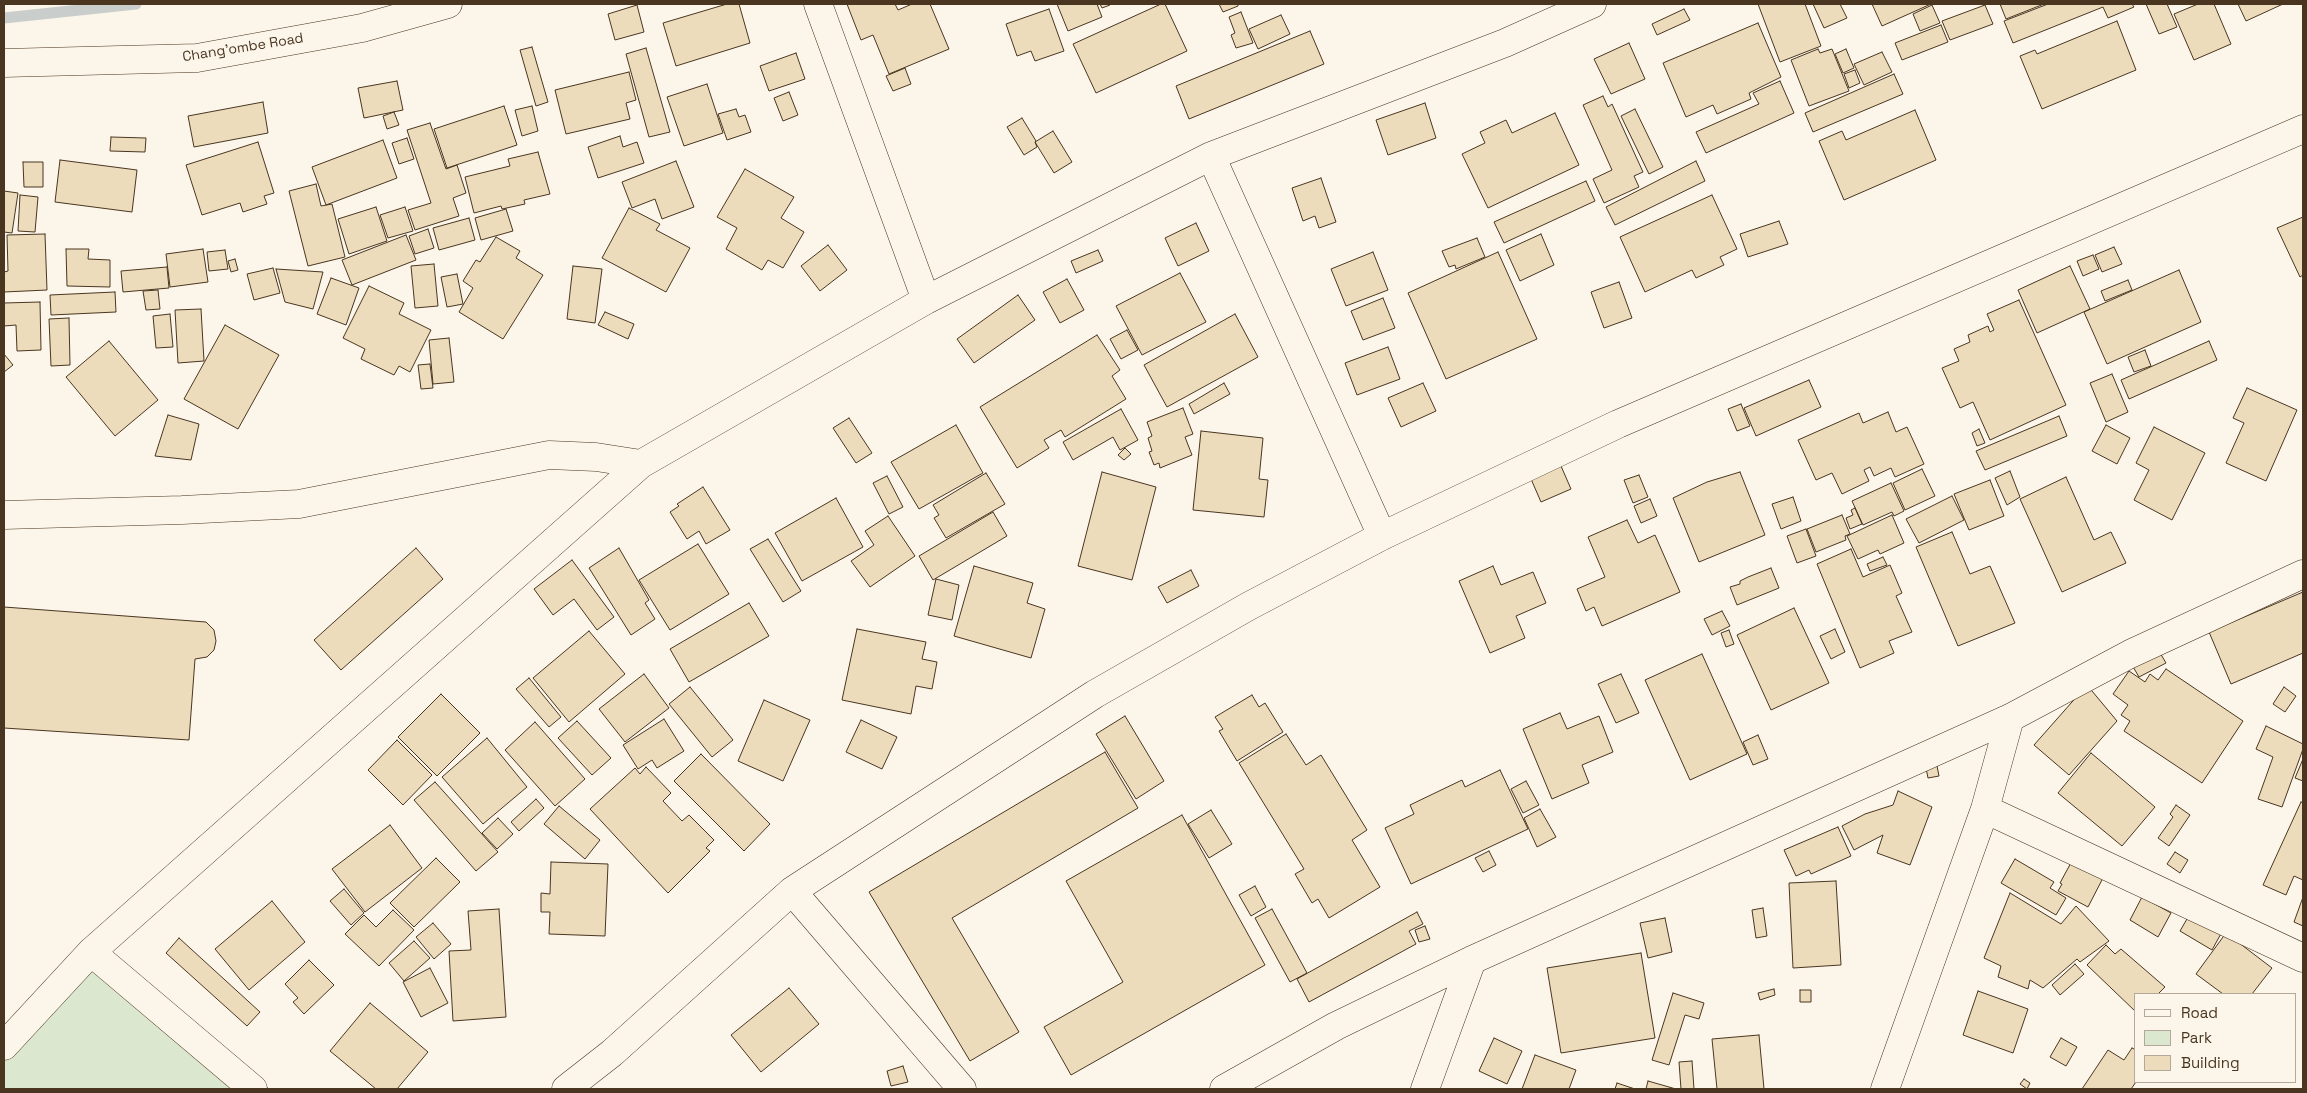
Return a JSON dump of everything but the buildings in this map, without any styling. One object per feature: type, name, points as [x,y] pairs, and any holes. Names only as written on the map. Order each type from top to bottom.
[{"type":"street","name":"Chang'ombe Road","points":[[4,63],[197,58],[362,28],[448,4]]},
{"type":"street","points":[[818,4],[926,300]]},
{"type":"street","points":[[4,1046],[91,952],[641,464],[926,300],[1211,156],[1505,43],[1592,4]]},
{"type":"street","points":[[566,1089],[612,1053],[792,891],[1095,694],[1249,606],[1382,536],[1618,424],[2303,129]]},
{"type":"street","points":[[1211,156],[1382,536]]},
{"type":"street","points":[[4,515],[182,510],[298,504],[548,455],[596,457],[641,464]]},
{"type":"street","points":[[1224,1089],[1336,1026],[1472,960],[2010,718],[2130,654],[2303,574]]},
{"type":"street","points":[[1885,1089],[1985,809],[2010,718]]},
{"type":"street","points":[[1985,809],[2303,958]]},
{"type":"street","points":[[792,891],[962,1089]]},
{"type":"street","points":[[91,952],[253,1089]]},
{"type":"street","points":[[1425,1089],[1472,960]]},
{"type":"green space","points":[[104,946],[269,1089],[4,1089],[4,1048]]},
{"type":"waterway","points":[[4,18],[136,4]]}]
